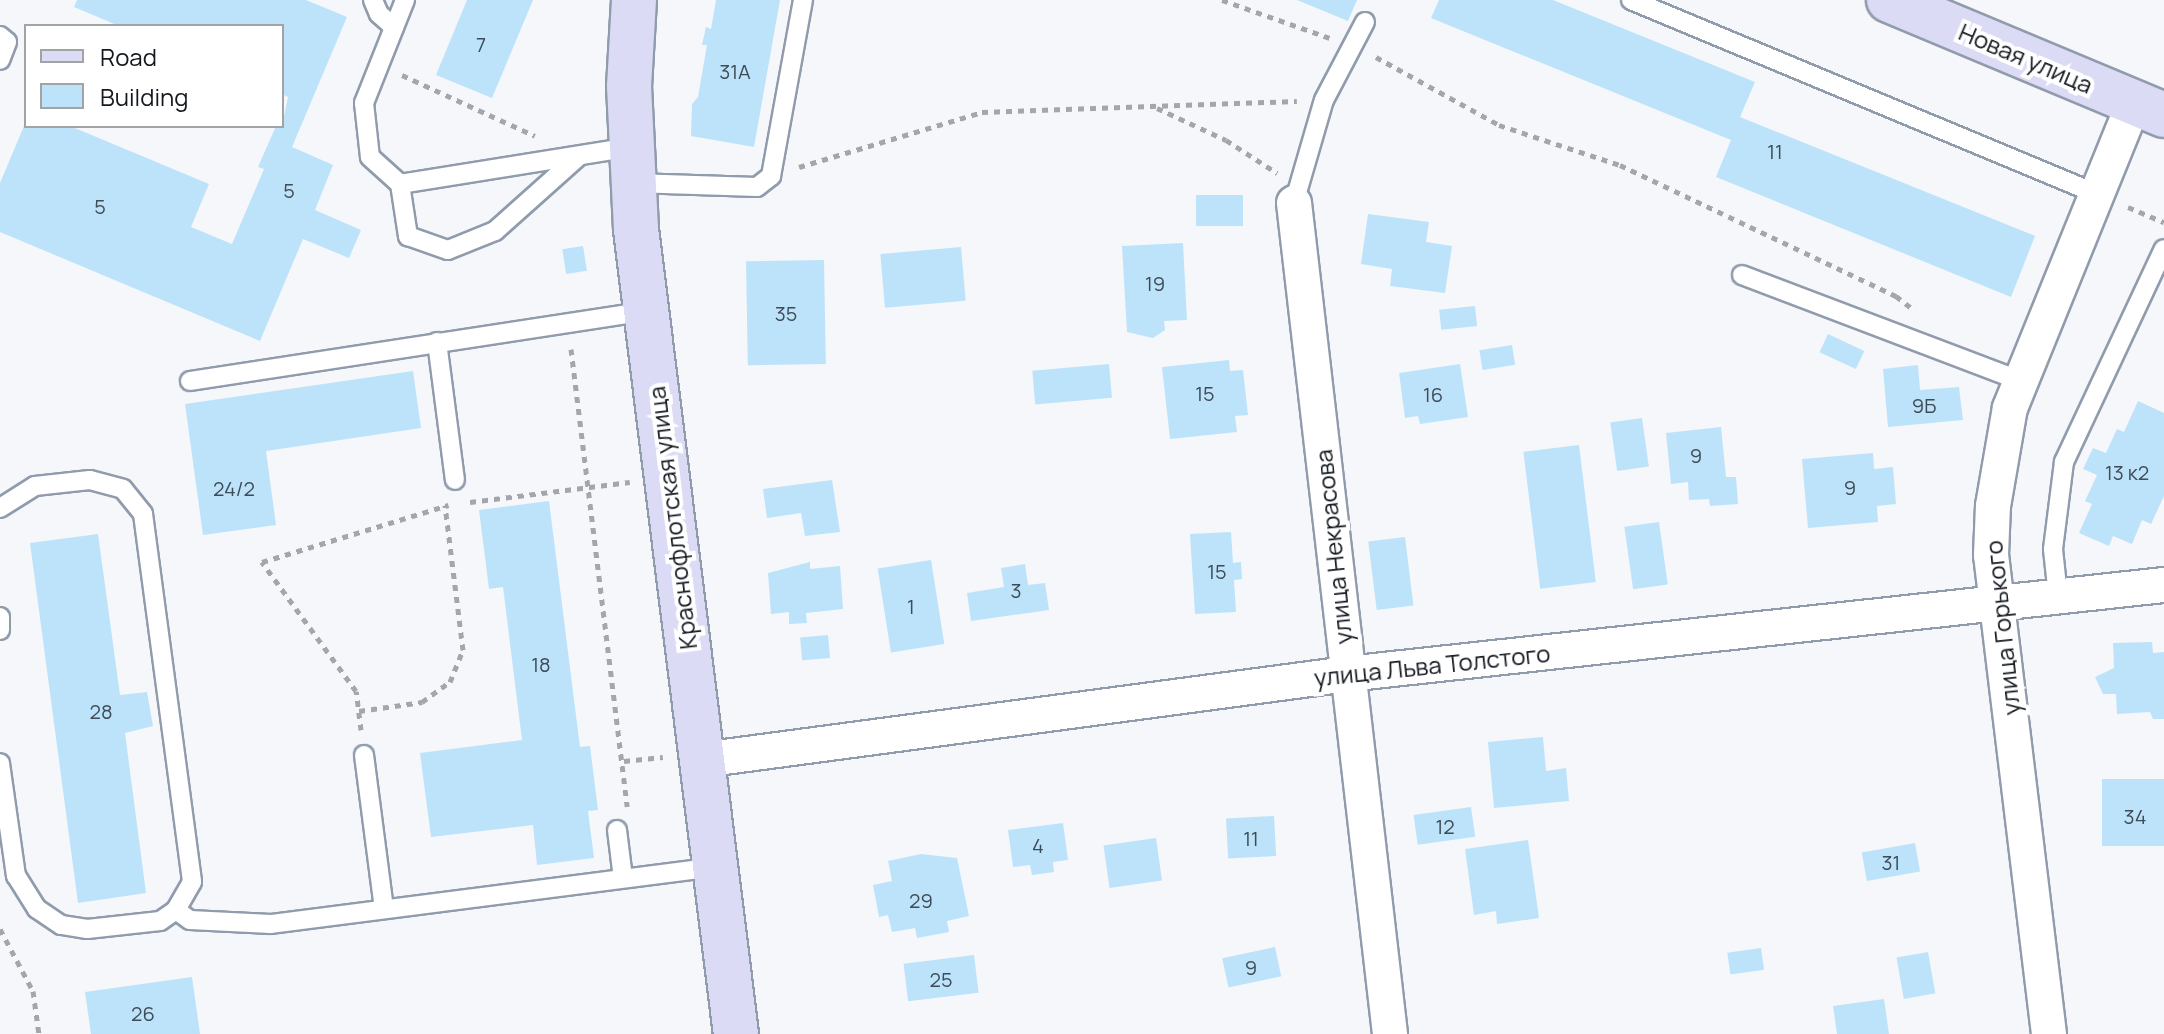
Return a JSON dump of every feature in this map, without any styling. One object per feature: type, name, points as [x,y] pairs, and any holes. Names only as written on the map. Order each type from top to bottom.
[{"type":"street","name":"Краснофлотская улица","points":[[634,0],[632,165],[687,758],[715,867],[736,1034]]},
{"type":"street","name":"Новая улица","points":[[1889,0],[2149,109]]},
{"type":"street","name":"улица Горького","points":[[2049,1034],[1997,603],[1993,506],[2010,408],[2097,194],[2149,109]]},
{"type":"street","name":"улица Некрасова","points":[[1294,203],[1390,1034]]},
{"type":"street","name":"улица Льва Толстого","points":[[687,758],[1347,674],[2164,585]]},
{"type":"lane","points":[[373,0],[379,14],[394,27]]},
{"type":"lane","points":[[405,0],[364,103],[370,157],[400,184],[408,236],[448,250],[495,231],[579,156]]},
{"type":"lane","points":[[400,184],[579,156],[757,187],[771,176],[803,0]]},
{"type":"lane","points":[[1631,0],[2097,194]]},
{"type":"lane","points":[[1294,203],[1324,100],[1365,22]]},
{"type":"lane","points":[[0,36],[7,42],[0,60]]},
{"type":"lane","points":[[2058,596],[2053,549],[2064,462],[2164,249]]},
{"type":"lane","points":[[1742,275],[1948,357],[2021,381]]},
{"type":"lane","points":[[190,381],[647,311]]},
{"type":"lane","points":[[437,342],[455,480]]},
{"type":"lane","points":[[0,508],[35,486],[90,480],[123,489],[143,514],[192,882],[176,910],[160,921],[87,929],[61,925],[37,909],[8,877],[0,763]]},
{"type":"lane","points":[[0,617],[0,630]]},
{"type":"lane","points":[[364,755],[384,909]]},
{"type":"lane","points":[[617,830],[623,878]]},
{"type":"lane","points":[[176,910],[190,920],[271,924],[715,867]]},
{"type":"path","points":[[1222,0],[1353,45],[1499,125],[1620,165],[1896,296],[1949,338],[1948,357]]},
{"type":"path","points":[[379,65],[579,156]]},
{"type":"path","points":[[771,176],[982,112],[1324,100]]},
{"type":"path","points":[[1152,106],[1275,169],[1294,203]]},
{"type":"path","points":[[567,321],[629,801],[617,830]]},
{"type":"path","points":[[359,711],[422,702],[450,682],[463,650],[445,506],[455,480]]},
{"type":"path","points":[[364,755],[356,691],[262,562],[445,506],[641,481]]},
{"type":"path","points":[[624,761],[687,758]]},
{"type":"path","points":[[0,929],[33,991],[39,1034]]},
{"type":"building","points":[[77,0],[306,0],[347,17],[292,147],[333,165],[315,210],[361,230],[349,258],[303,239],[260,341],[0,232],[0,183],[24,126],[75,128],[209,184],[191,227],[232,244],[264,169],[258,167],[275,128],[284,128],[288,97],[284,95],[284,24],[114,24],[74,7]]},
{"type":"building","points":[[467,0],[533,0],[492,98],[436,75]]},
{"type":"building","points":[[716,0],[780,0],[754,147],[691,136],[692,104],[698,97],[707,45],[702,45],[706,27],[711,29]]},
{"type":"building","points":[[1297,0],[1357,0],[1348,21]]},
{"type":"building","points":[[1439,0],[1553,0],[1755,82],[1740,117],[2035,236],[2011,297],[1716,177],[1731,140],[1431,18]]},
{"type":"building","points":[[1196,195],[1243,195],[1243,226],[1196,226]]},
{"type":"building","points":[[1368,214],[1429,222],[1426,242],[1452,246],[1445,293],[1390,286],[1392,269],[1361,264]]},
{"type":"building","points":[[1183,243],[1187,320],[1164,321],[1165,330],[1153,338],[1127,332],[1122,246]]},
{"type":"building","points":[[583,246],[587,271],[566,274],[562,249]]},
{"type":"building","points":[[961,247],[966,301],[885,308],[880,254]]},
{"type":"building","points":[[824,260],[826,364],[748,365],[746,261]]},
{"type":"building","points":[[1475,306],[1477,326],[1441,330],[1439,310]]},
{"type":"building","points":[[1828,334],[1864,351],[1856,369],[1820,352]]},
{"type":"building","points":[[1512,345],[1515,365],[1483,370],[1479,350]]},
{"type":"building","points":[[1229,360],[1230,371],[1243,370],[1248,415],[1235,416],[1237,432],[1170,439],[1162,367]]},
{"type":"building","points":[[1109,364],[1112,398],[1035,405],[1032,371]]},
{"type":"building","points":[[1460,364],[1468,417],[1420,424],[1418,416],[1405,418],[1399,373]]},
{"type":"building","points":[[1918,365],[1920,390],[1959,387],[1963,420],[1888,427],[1883,369]]},
{"type":"building","points":[[413,371],[421,428],[266,451],[276,525],[203,535],[185,404]]},
{"type":"building","points":[[2138,401],[2164,413],[2164,496],[2151,524],[2142,520],[2132,544],[2113,536],[2109,546],[2079,533],[2092,504],[2085,501],[2097,475],[2083,469],[2093,448],[2106,453],[2117,429],[2124,432]]},
{"type":"building","points":[[1642,418],[1649,467],[1617,471],[1610,422]]},
{"type":"building","points":[[1721,427],[1726,477],[1736,477],[1738,504],[1710,506],[1709,499],[1689,500],[1688,482],[1671,484],[1666,433]]},
{"type":"building","points":[[1579,445],[1596,582],[1540,589],[1523,452]]},
{"type":"building","points":[[1873,453],[1874,469],[1893,467],[1896,504],[1877,506],[1878,522],[1808,528],[1802,459]]},
{"type":"building","points":[[832,480],[840,532],[805,536],[801,513],[767,518],[763,489]]},
{"type":"building","points":[[549,501],[580,747],[590,746],[598,810],[588,811],[594,858],[537,865],[533,825],[431,837],[420,753],[522,740],[503,587],[489,589],[479,510]]},
{"type":"building","points":[[1659,522],[1668,584],[1633,589],[1624,527]]},
{"type":"building","points":[[1231,532],[1233,563],[1241,562],[1242,579],[1234,580],[1236,612],[1195,614],[1190,534]]},
{"type":"building","points":[[98,534],[120,695],[147,692],[153,726],[125,733],[146,893],[78,903],[30,543]]},
{"type":"building","points":[[1405,537],[1413,605],[1377,610],[1368,542]]},
{"type":"building","points":[[931,560],[944,644],[891,652],[878,568]]},
{"type":"building","points":[[810,562],[810,569],[840,566],[843,609],[806,613],[807,623],[789,624],[789,612],[771,614],[768,573]]},
{"type":"building","points":[[1025,564],[1028,585],[1045,583],[1049,610],[971,621],[967,593],[1004,587],[1001,568]]},
{"type":"building","points":[[828,635],[830,658],[802,660],[800,637]]},
{"type":"building","points":[[2152,642],[2153,653],[2164,652],[2164,719],[2153,719],[2150,712],[2117,714],[2116,694],[2103,694],[2095,677],[2114,668],[2113,643]]},
{"type":"building","points":[[1543,737],[1546,771],[1566,768],[1569,801],[1494,808],[1488,742]]},
{"type":"building","points":[[2102,779],[2164,779],[2164,846],[2102,846]]},
{"type":"building","points":[[1471,807],[1475,837],[1418,845],[1414,815]]},
{"type":"building","points":[[1274,816],[1276,856],[1228,858],[1226,819]]},
{"type":"building","points":[[1063,823],[1068,860],[1053,862],[1054,872],[1032,875],[1030,865],[1013,867],[1008,830]]},
{"type":"building","points":[[1156,838],[1162,881],[1110,888],[1104,845]]},
{"type":"building","points":[[1528,840],[1539,918],[1497,924],[1496,911],[1474,915],[1465,849]]},
{"type":"building","points":[[1915,843],[1920,872],[1867,881],[1862,852]]},
{"type":"building","points":[[921,854],[957,858],[969,916],[947,921],[949,932],[917,938],[915,928],[892,932],[888,915],[879,917],[873,885],[892,881],[888,861]]},
{"type":"building","points":[[1275,947],[1281,976],[1228,988],[1222,958]]},
{"type":"building","points":[[1761,948],[1764,970],[1730,975],[1727,953]]},
{"type":"building","points":[[1928,952],[1935,993],[1904,999],[1896,958]]},
{"type":"building","points":[[974,955],[979,993],[908,1001],[904,964]]},
{"type":"building","points":[[192,977],[200,1034],[91,1034],[85,992]]},
{"type":"building","points":[[1884,999],[1889,1034],[1837,1034],[1833,1006]]}]
